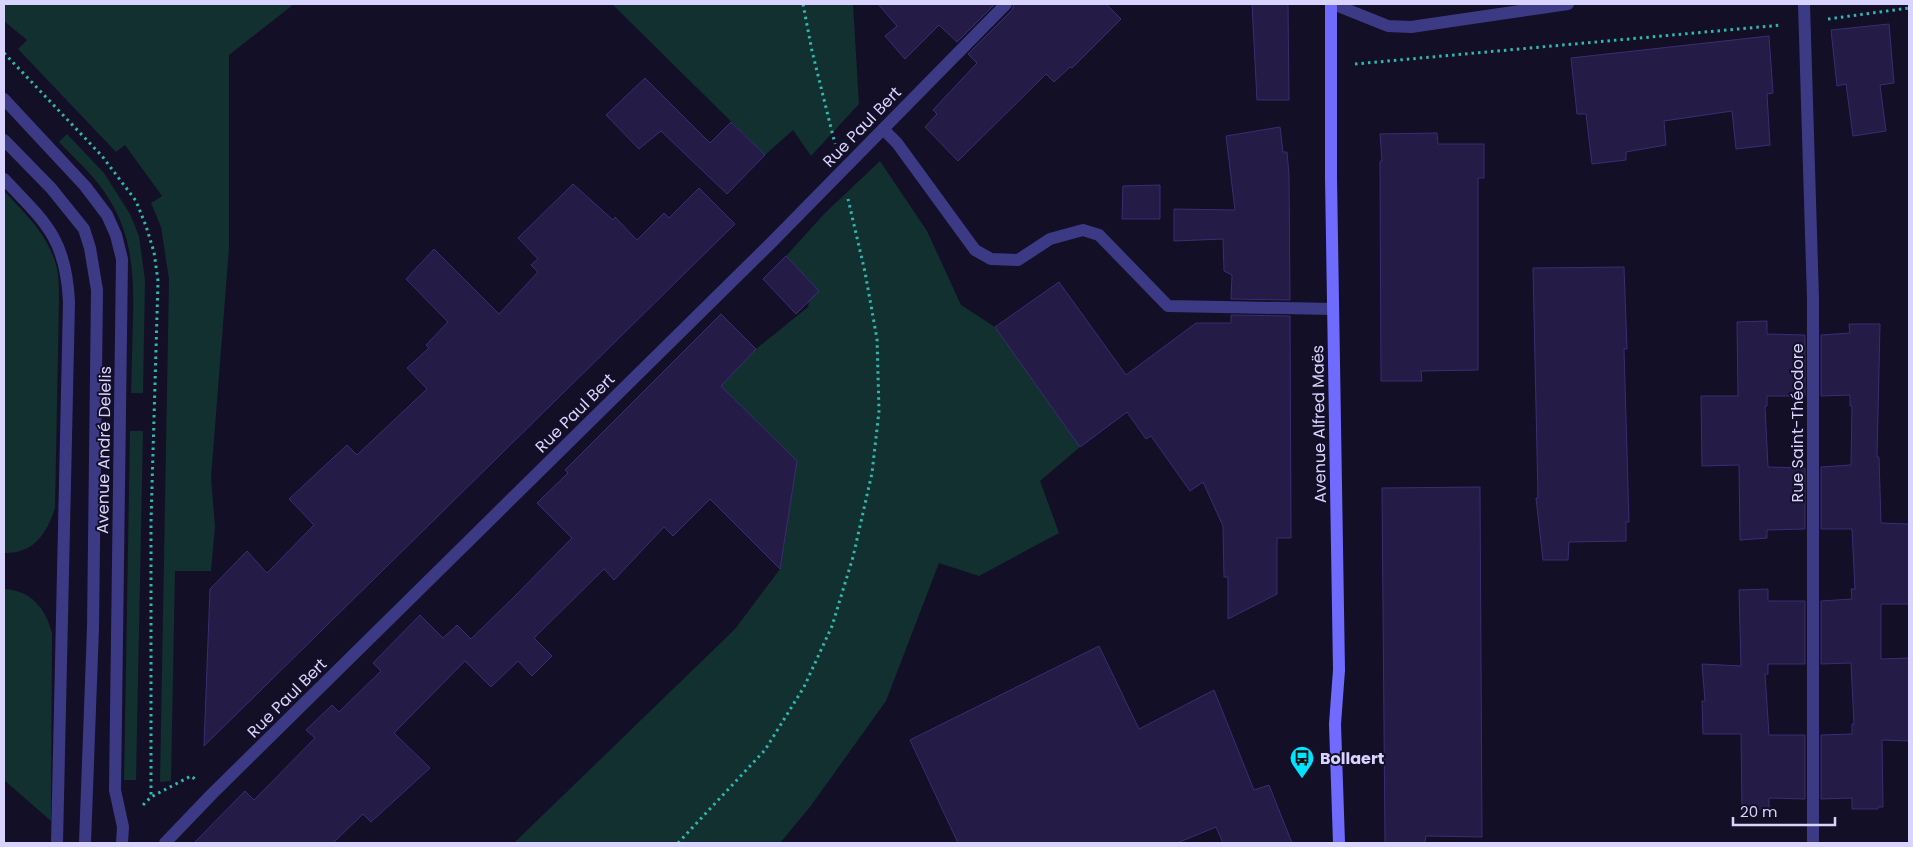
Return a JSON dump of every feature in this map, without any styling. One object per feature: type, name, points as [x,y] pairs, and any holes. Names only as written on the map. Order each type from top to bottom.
[{"type":"main road","name":"Avenue Alfred Maës","points":[[1332,4],[1331,178],[1339,670],[1335,724],[1339,843]]},
{"type":"street","name":"Rue Paul Bert","points":[[165,843],[212,794],[765,249],[1006,4]]},
{"type":"street","points":[[1332,4],[1388,26],[1410,27],[1568,4]]},
{"type":"street","name":"Rue Saint-Théodore","points":[[1804,4],[1813,299],[1813,843]]},
{"type":"street","name":"Avenue André Delelis","points":[[4,99],[85,186],[107,215],[116,235],[122,259],[115,790],[123,827],[122,843]]},
{"type":"street","points":[[883,129],[897,143],[975,250],[991,259],[1018,260],[1050,239],[1083,230],[1099,235],[1168,306],[1333,309]]},
{"type":"street","points":[[4,140],[51,188],[84,229],[90,248],[97,290],[93,628],[85,843]]},
{"type":"street","points":[[4,179],[48,228],[58,244],[68,281],[57,843]]},
{"type":"path","points":[[803,4],[812,51]]},
{"type":"path","points":[[1332,66],[1805,23],[1909,8]]},
{"type":"path","points":[[678,843],[765,750],[804,687],[832,626],[853,557],[870,483],[879,411],[877,339],[865,272]]},
{"type":"green space","points":[[4,4],[294,4],[229,55],[229,248],[211,478],[215,526],[211,571],[175,571],[171,781],[160,782],[169,279],[161,227],[151,203],[162,196],[125,145],[116,152],[18,49],[27,40],[4,21]]},
{"type":"green space","points":[[612,4],[853,4],[859,104],[811,156],[793,130],[765,155]]},
{"type":"green space","points":[[67,134],[104,173],[130,214],[139,236],[145,280],[143,393],[131,393],[133,289],[130,258],[123,228],[117,213],[104,191],[59,142]]},
{"type":"green space","points":[[880,161],[927,231],[961,305],[995,327],[1080,447],[1040,481],[1059,533],[979,576],[939,563],[886,701],[810,807],[780,843],[514,843],[735,629],[780,569],[797,461],[721,386],[756,349],[808,307],[809,301],[819,291],[786,256],[824,214]]},
{"type":"green space","points":[[4,191],[34,223],[46,241],[57,270],[59,300],[55,508],[48,526],[37,541],[23,550],[4,553]]},
{"type":"green space","points":[[130,431],[143,431],[136,780],[124,780]]},
{"type":"green space","points":[[4,589],[22,593],[36,602],[46,616],[52,633],[51,821],[4,780]]},
{"type":"building","points":[[878,4],[995,4],[957,42],[939,25],[905,59],[885,36],[897,26]]},
{"type":"building","points":[[1014,4],[1106,4],[1121,19],[1072,68],[1070,67],[1054,82],[1046,74],[958,161],[925,127],[937,114],[933,110],[977,63],[968,54],[1012,10]]},
{"type":"building","points":[[1252,4],[1288,4],[1289,100],[1257,100]]},
{"type":"building","points":[[1889,24],[1894,83],[1880,85],[1886,131],[1853,136],[1846,84],[1837,86],[1831,30]]},
{"type":"building","points":[[1769,36],[1773,93],[1767,94],[1770,145],[1736,149],[1732,111],[1664,121],[1666,145],[1626,152],[1626,160],[1592,164],[1586,114],[1577,114],[1571,58]]},
{"type":"building","points":[[645,78],[710,143],[731,122],[765,155],[727,194],[661,131],[639,149],[606,115]]},
{"type":"building","points":[[1280,127],[1283,152],[1287,152],[1289,175],[1290,300],[1231,299],[1232,275],[1224,271],[1223,239],[1174,241],[1174,209],[1235,210],[1226,136]]},
{"type":"building","points":[[1437,133],[1438,144],[1484,144],[1484,178],[1478,178],[1478,370],[1421,371],[1422,381],[1381,381],[1380,161],[1382,161],[1380,134]]},
{"type":"building","points":[[573,184],[613,220],[615,217],[637,240],[664,213],[669,218],[699,188],[735,224],[204,746],[210,589],[247,551],[267,573],[314,525],[289,499],[347,445],[357,455],[427,389],[407,368],[429,348],[426,345],[448,322],[406,279],[434,249],[499,314],[538,272],[531,265],[538,259],[518,238]]},
{"type":"building","points":[[1160,185],[1160,219],[1122,219],[1123,186]]},
{"type":"building","points":[[786,256],[819,291],[796,314],[763,279]]},
{"type":"building","points":[[1624,267],[1627,349],[1624,349],[1629,522],[1626,522],[1626,541],[1569,542],[1568,560],[1543,560],[1536,498],[1538,498],[1533,268]]},
{"type":"building","points":[[1059,282],[1126,375],[1196,323],[1231,323],[1231,315],[1290,316],[1291,538],[1277,538],[1277,594],[1228,619],[1228,577],[1224,577],[1223,526],[1203,482],[1190,491],[1151,436],[1146,439],[1127,412],[1080,447],[995,327]]},
{"type":"building","points":[[721,314],[756,349],[721,386],[797,461],[780,569],[710,499],[673,536],[664,527],[614,580],[604,569],[534,638],[552,656],[532,676],[518,661],[491,687],[465,661],[394,733],[430,768],[371,822],[363,814],[333,843],[194,843],[245,791],[254,800],[315,738],[306,730],[332,705],[339,712],[381,671],[373,663],[420,615],[443,638],[457,625],[471,639],[515,596],[572,538],[537,503],[568,473],[565,470]]},
{"type":"building","points":[[1767,321],[1767,334],[1805,335],[1805,396],[1767,396],[1767,406],[1765,406],[1768,467],[1805,468],[1805,529],[1767,530],[1767,538],[1740,540],[1739,465],[1702,466],[1701,396],[1738,396],[1737,322]]},
{"type":"building","points":[[1849,324],[1880,324],[1877,457],[1879,457],[1881,523],[1909,524],[1909,604],[1881,604],[1881,659],[1909,658],[1909,741],[1882,740],[1883,807],[1878,807],[1878,809],[1852,809],[1852,798],[1821,799],[1821,735],[1852,734],[1852,724],[1854,724],[1851,663],[1821,664],[1821,601],[1852,599],[1851,589],[1855,589],[1852,529],[1821,529],[1821,467],[1851,465],[1852,406],[1850,406],[1850,395],[1821,396],[1821,335],[1850,333]]},
{"type":"building","points":[[1480,487],[1482,837],[1426,836],[1425,843],[1385,843],[1382,488]]},
{"type":"building","points":[[1768,589],[1768,601],[1805,601],[1805,664],[1768,664],[1768,674],[1765,674],[1769,735],[1805,735],[1805,799],[1769,798],[1769,809],[1742,809],[1741,734],[1703,734],[1702,701],[1705,701],[1702,664],[1741,666],[1739,590]]},
{"type":"building","points":[[1099,646],[1139,729],[1214,690],[1254,790],[1269,785],[1292,843],[1223,843],[1216,827],[1177,843],[958,843],[910,740]]},
{"type":"place","name":"Bollaert","points":[[1302,779]]}]
